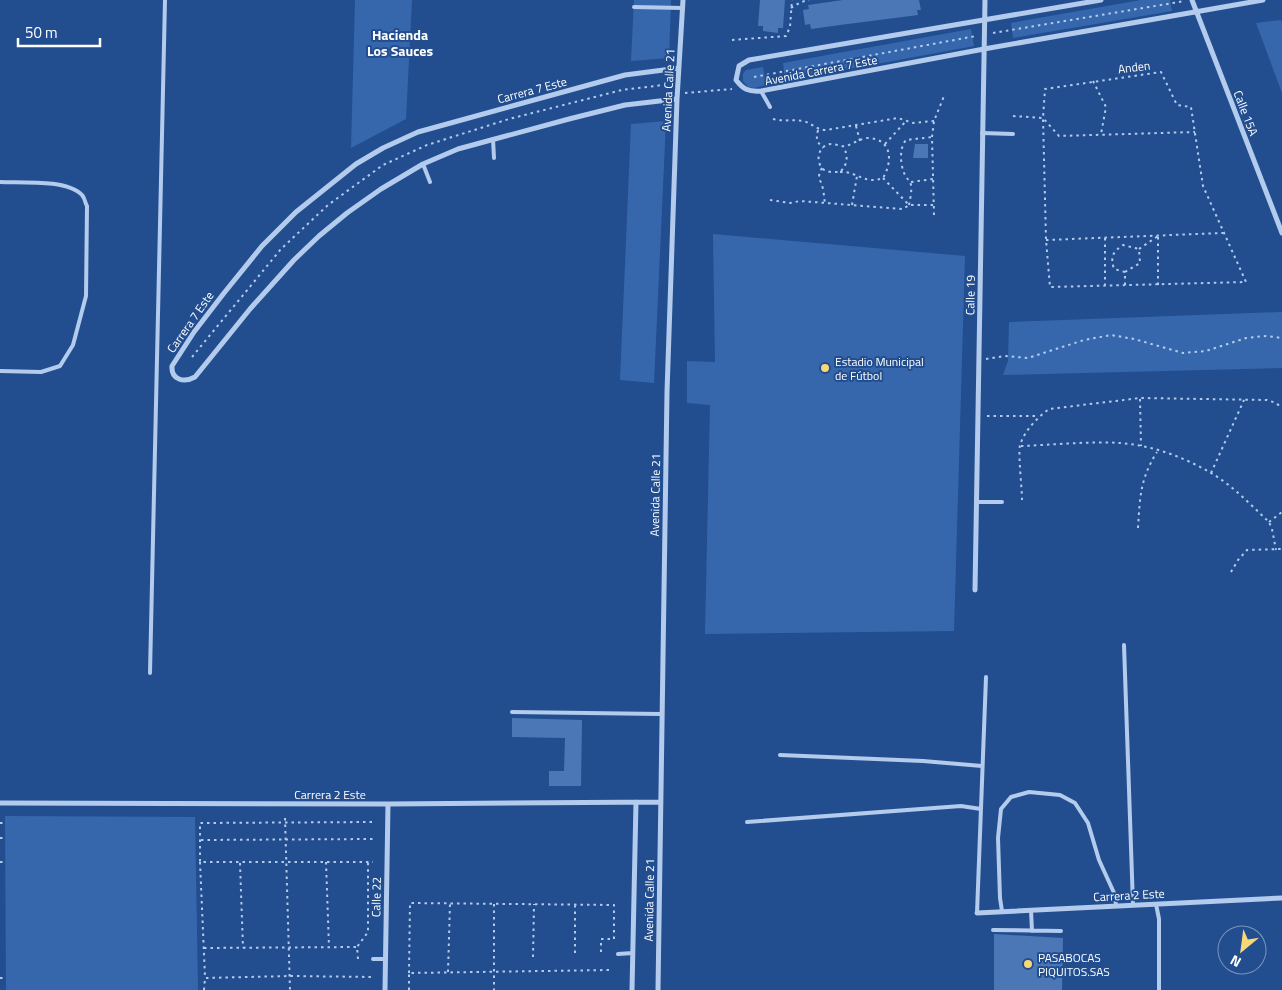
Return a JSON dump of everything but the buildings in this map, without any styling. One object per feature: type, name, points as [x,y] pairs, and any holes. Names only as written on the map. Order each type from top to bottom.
[{"type":"street","name":"Avenida Calle 21","points":[[658,990],[667,392],[677,96],[684,0]]},
{"type":"street","name":"Calle 19","points":[[975,590],[985,0]]},
{"type":"street","name":"Avenida Carrera 7 Este","points":[[1101,0],[749,60],[739,66],[736,72],[736,80],[742,88],[751,92],[761,91],[984,49],[1263,0]]},
{"type":"street","name":"Calle 15A","points":[[1192,0],[1282,233]]},
{"type":"street","name":"Carrera 7 Este","points":[[677,96],[625,105],[493,139],[458,149],[423,164],[381,189],[319,236],[294,260],[250,309],[195,377],[188,381],[180,380],[171,371],[172,366],[189,339],[262,246],[296,212],[356,164],[383,148],[418,132],[625,75],[679,68]]},
{"type":"street","name":"Avenida Calle 21","points":[[632,990],[636,802]]},
{"type":"street","name":"Carrera 2 Este","points":[[0,803],[388,804],[660,802]]},
{"type":"street","name":"Calle 22","points":[[385,990],[388,804]]},
{"type":"street","name":"Carrera 2 Este","points":[[977,913],[1282,898]]},
{"type":"lane","points":[[150,673],[166,0]]},
{"type":"lane","points":[[634,7],[683,8]]},
{"type":"lane","points":[[761,91],[770,107]]},
{"type":"lane","points":[[982,133],[1013,134]]},
{"type":"lane","points":[[493,139],[494,158]]},
{"type":"lane","points":[[423,164],[430,182]]},
{"type":"lane","points":[[0,182],[60,185],[74,190],[83,196],[87,206],[87,235],[86,296],[73,346],[60,366],[40,372],[0,371]]},
{"type":"lane","points":[[976,502],[1002,502]]},
{"type":"lane","points":[[1124,645],[1132,905]]},
{"type":"lane","points":[[977,913],[986,677]]},
{"type":"lane","points":[[512,712],[662,714]]},
{"type":"lane","points":[[780,755],[923,761],[982,766]]},
{"type":"lane","points":[[1002,911],[998,838],[1001,810],[1011,797],[1029,792],[1060,795],[1075,803],[1088,823],[1099,860],[1115,895],[1116,906]]},
{"type":"lane","points":[[747,822],[961,806],[981,810]]},
{"type":"lane","points":[[1156,904],[1159,918],[1159,990]]},
{"type":"lane","points":[[1031,910],[1032,931]]},
{"type":"lane","points":[[993,930],[1061,931]]},
{"type":"lane","points":[[618,954],[633,953]]},
{"type":"lane","points":[[374,959],[385,959]]},
{"type":"path","points":[[732,40],[786,36],[790,27],[792,0]]},
{"type":"path","points":[[791,8],[809,0]]},
{"type":"path","points":[[754,77],[984,34],[1192,0]]},
{"type":"path","name":"Anden","points":[[1161,72],[1177,105],[1191,107],[1203,186],[1246,282],[1050,287],[1046,240],[1043,118],[1045,89],[1161,72]]},
{"type":"path","points":[[1093,81],[1106,107],[1101,134]]},
{"type":"path","points":[[192,357],[280,248],[328,205],[383,165],[427,145],[509,119],[622,90],[678,83]]},
{"type":"path","points":[[677,96],[742,88]]},
{"type":"path","points":[[934,214],[932,137],[934,122],[944,96]]},
{"type":"path","points":[[1013,116],[1043,118],[1059,136],[1195,132]]},
{"type":"path","points":[[773,120],[782,122],[802,121],[812,124],[818,130],[898,118],[913,123],[934,122]]},
{"type":"path","points":[[884,144],[907,120]]},
{"type":"path","points":[[856,125],[860,141]]},
{"type":"path","points":[[818,130],[816,138],[822,148]]},
{"type":"path","points":[[909,206],[910,182],[904,173],[901,162],[902,145],[906,140],[932,137]]},
{"type":"path","points":[[867,138],[884,144],[891,158],[889,167],[883,178],[871,181],[850,172],[829,172],[822,168],[818,160],[819,152],[827,144],[844,147],[867,138]]},
{"type":"path","points":[[840,172],[845,167],[847,160],[847,153],[844,147]]},
{"type":"path","points":[[822,168],[818,174],[818,179],[822,186],[824,203]]},
{"type":"path","points":[[852,205],[857,176]]},
{"type":"path","points":[[883,178],[909,206]]},
{"type":"path","points":[[910,182],[933,179]]},
{"type":"path","points":[[770,200],[903,210],[909,206],[934,205]]},
{"type":"path","points":[[1046,240],[1224,233]]},
{"type":"path","points":[[1139,249],[1140,263],[1125,272],[1114,269],[1111,260],[1114,251],[1123,245],[1139,249],[1158,236]]},
{"type":"path","points":[[1158,236],[1158,285]]},
{"type":"path","points":[[1105,238],[1105,285]]},
{"type":"path","points":[[1125,272],[1125,285]]},
{"type":"path","points":[[978,359],[1005,356],[1028,358],[1084,340],[1111,335],[1134,338],[1183,353],[1206,352],[1246,338],[1266,336],[1282,338]]},
{"type":"path","points":[[1140,398],[1141,446]]},
{"type":"path","points":[[1022,500],[1020,446],[1030,426],[1049,409],[1140,398],[1267,400],[1276,402],[1282,408]]},
{"type":"path","points":[[1210,472],[1244,400]]},
{"type":"path","points":[[978,416],[1040,416]]},
{"type":"path","points":[[1020,446],[1120,443],[1141,446],[1180,458],[1210,472],[1269,522],[1276,550]]},
{"type":"path","points":[[1138,528],[1142,482],[1148,466],[1157,451]]},
{"type":"path","points":[[1269,522],[1282,512]]},
{"type":"path","points":[[1231,572],[1247,550],[1282,550]]},
{"type":"path","points":[[285,818],[290,990]]},
{"type":"path","points":[[204,990],[200,823],[372,822]]},
{"type":"path","points":[[0,823],[5,823]]},
{"type":"path","points":[[0,838],[5,838]]},
{"type":"path","points":[[201,840],[373,839]]},
{"type":"path","points":[[0,862],[5,862]]},
{"type":"path","points":[[200,862],[373,862]]},
{"type":"path","points":[[240,862],[243,948]]},
{"type":"path","points":[[326,862],[329,947]]},
{"type":"path","points":[[358,959],[357,947],[368,932],[368,862]]},
{"type":"path","points":[[409,990],[410,903],[614,905],[614,939],[601,940],[601,956]]},
{"type":"path","points":[[448,972],[450,903]]},
{"type":"path","points":[[494,904],[494,990]]},
{"type":"path","points":[[533,957],[534,904]]},
{"type":"path","points":[[575,904],[575,956]]},
{"type":"path","points":[[204,948],[357,947]]},
{"type":"path","points":[[409,973],[610,970]]},
{"type":"path","points":[[205,978],[374,977]]},
{"type":"path","points":[[0,978],[6,978]]},
{"type":"shaded area","points":[[355,0],[412,0],[406,119],[351,148]]},
{"type":"shaded area","points":[[634,0],[671,0],[669,58],[631,61]]},
{"type":"shaded area","points":[[1141,0],[1170,0],[1172,11],[1013,38],[1011,23]]},
{"type":"shaded area","points":[[1281,20],[1282,23],[1282,93],[1256,23]]},
{"type":"shaded area","points":[[971,29],[974,46],[785,81],[783,63]]},
{"type":"shaded area","points":[[763,67],[766,85],[754,88],[748,87],[743,81],[743,74],[746,70]]},
{"type":"shaded area","points":[[666,121],[654,383],[620,380],[631,124]]},
{"type":"shaded area","points":[[713,234],[965,256],[954,631],[705,634],[710,405],[687,403],[687,361],[715,362]]},
{"type":"shaded area","points":[[1282,312],[1282,368],[1003,375],[1008,361],[1009,322]]},
{"type":"shaded area","points":[[5,816],[195,817],[198,990],[6,990]]},
{"type":"place","name":"Estadio Municipal de Fútbol","points":[[825,368]]},
{"type":"place","name":"PASABOCAS PIQUITOS.SAS","points":[[1028,964]]},
{"type":"district","name":"Hacienda Los Sauces","points":[[400,42]]}]
